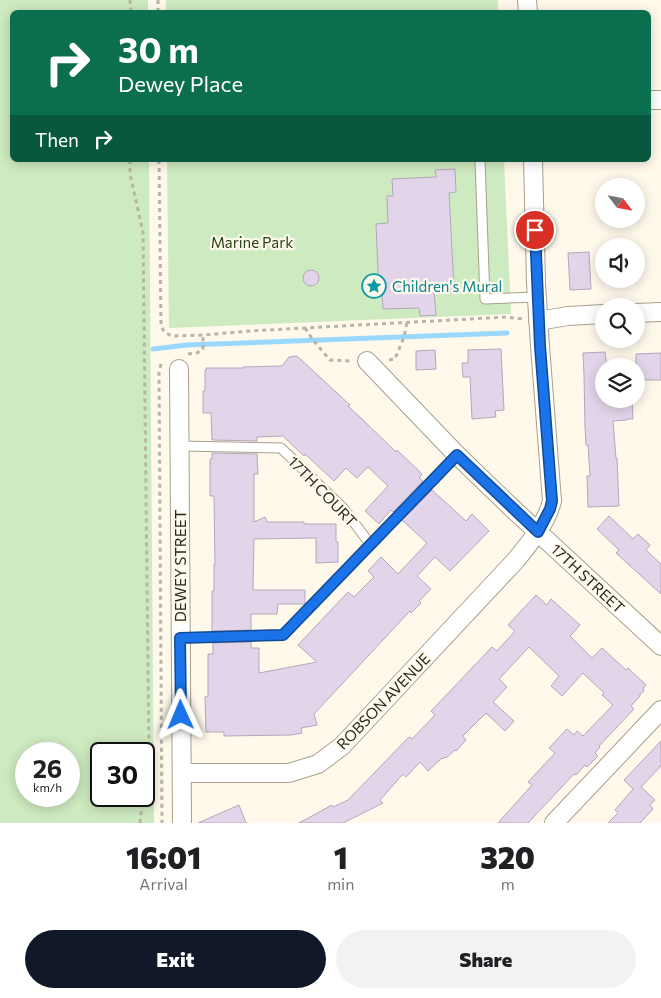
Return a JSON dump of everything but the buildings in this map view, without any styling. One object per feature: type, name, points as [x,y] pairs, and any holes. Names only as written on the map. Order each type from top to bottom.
[{"type":"street","name":"ROBSON AVENUE","points":[[182,773],[289,773],[318,764],[342,746],[516,560],[538,532],[552,501],[538,321],[533,162]]},
{"type":"street","points":[[645,313],[661,312]]},
{"type":"street","points":[[538,321],[568,316],[595,314]]},
{"type":"street","name":"17TH STREET","points":[[367,361],[457,455],[661,646]]},
{"type":"street","name":"DEWEY STREET","points":[[179,369],[182,823]]},
{"type":"street","points":[[554,823],[661,710]]},
{"type":"lane","points":[[480,162],[485,299],[537,297]]},
{"type":"lane","name":"17TH COURT","points":[[180,446],[281,448],[343,508],[370,544]]},
{"type":"lane","points":[[180,638],[283,635],[457,455]]},
{"type":"path","points":[[130,162],[130,174],[143,232],[149,742]]},
{"type":"path","points":[[160,162],[161,325],[164,332],[172,336],[250,330],[506,317],[538,321]]},
{"type":"path","points":[[305,328],[330,360],[367,361],[395,359],[404,337],[407,322]]},
{"type":"path","points":[[249,325],[250,330]]},
{"type":"path","points":[[140,823],[142,807]]},
{"type":"green space","points":[[0,0],[148,0],[148,10],[10,10],[10,162],[149,162],[153,742],[90,742],[90,807],[154,807],[154,823],[0,823]]},
{"type":"green space","points":[[166,0],[498,0],[498,10],[166,10]]},
{"type":"green space","name":"Marine Park","points":[[167,162],[504,162],[511,314],[169,328]]},
{"type":"waterway","points":[[153,349],[187,345],[507,333]]},
{"type":"place","name":"Children's Mural","points":[[374,286]]},
{"type":"route","points":[[181,715],[180,638],[283,635],[457,455],[538,532],[552,501],[536,283],[535,230]]}]
